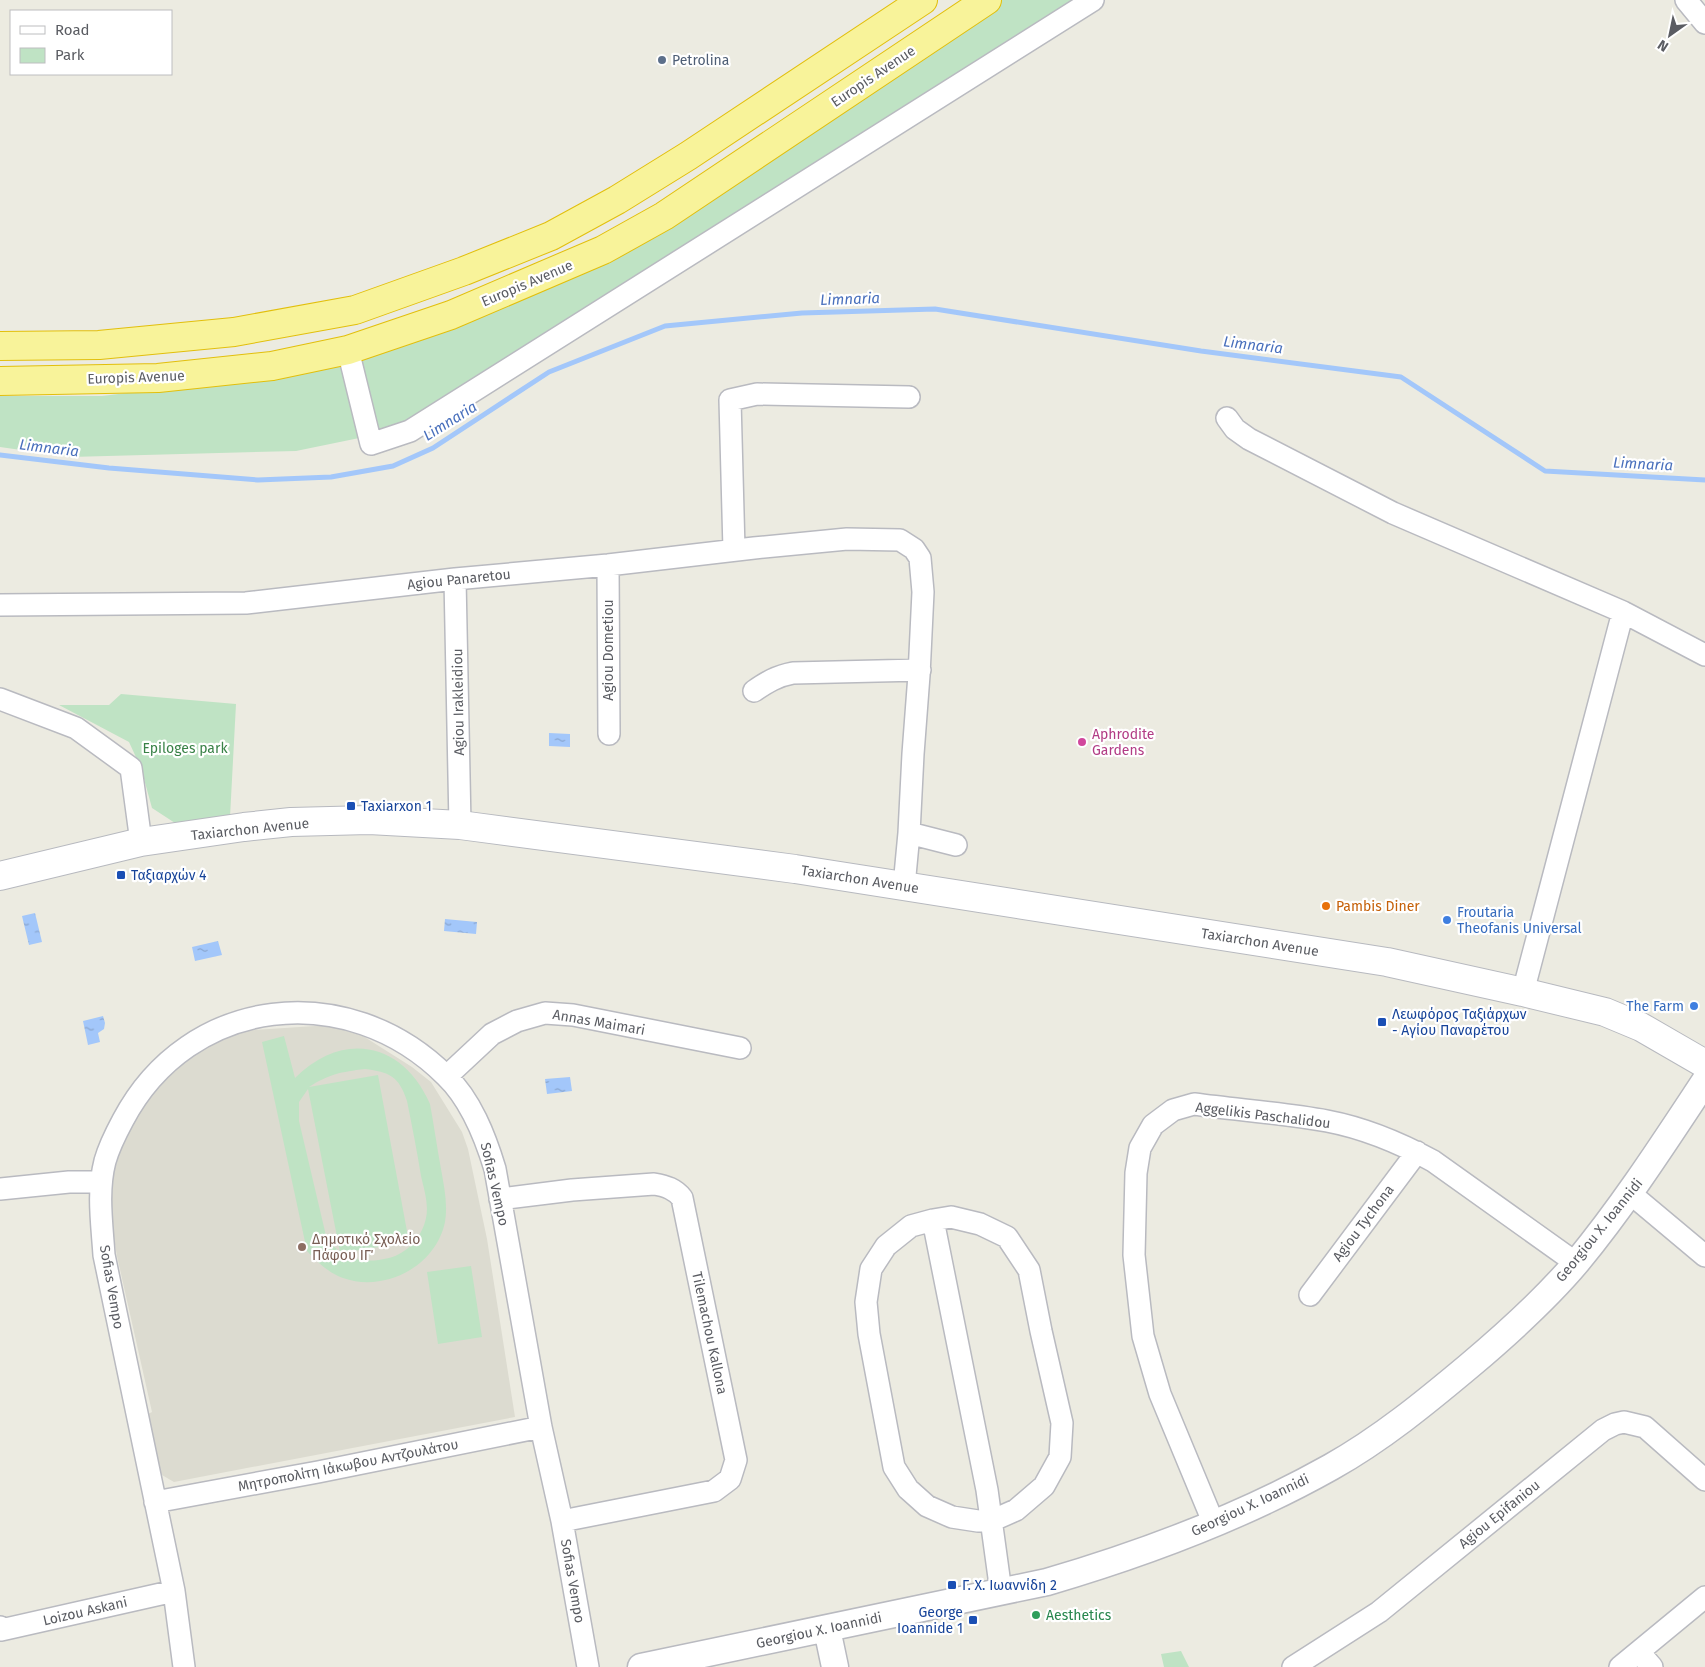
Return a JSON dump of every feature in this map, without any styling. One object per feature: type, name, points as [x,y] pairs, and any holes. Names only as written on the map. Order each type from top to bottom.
[{"type":"highway","points":[[0,346],[99,345],[234,332],[355,310],[464,271],[551,236],[618,200],[688,156],[923,0]]},
{"type":"highway","name":"Europis Avenue","points":[[0,381],[158,378],[272,366],[348,350],[451,314],[603,250],[664,216],[987,0]]},
{"type":"main road","name":"Taxiarchon Avenue","points":[[0,876],[141,842],[244,827],[291,822],[369,820],[460,825],[795,869],[1387,962],[1605,1012],[1641,1027],[1705,1064]]},
{"type":"street","points":[[348,350],[371,444],[410,431],[1093,0]]},
{"type":"street","points":[[1686,0],[1705,24]]},
{"type":"street","points":[[734,550],[730,400],[757,394],[909,397]]},
{"type":"street","points":[[1227,418],[1235,429],[1249,439],[1393,513],[1623,612],[1705,655]]},
{"type":"street","name":"Agiou Panaretou","points":[[0,605],[246,603],[455,579],[608,565],[847,539],[900,540],[914,549],[920,558],[923,592],[920,670]]},
{"type":"street","name":"Agiou Dometiou","points":[[608,565],[609,734]]},
{"type":"street","name":"Agiou Irakleidiou","points":[[455,579],[460,825]]},
{"type":"street","points":[[1522,992],[1623,612]]},
{"type":"street","points":[[754,692],[770,680],[781,675],[794,673],[920,670],[904,886]]},
{"type":"street","points":[[0,699],[76,728],[131,768],[141,842]]},
{"type":"street","points":[[909,833],[956,845]]},
{"type":"street","name":"Annas Maimari","points":[[447,1076],[492,1034],[517,1021],[545,1013],[573,1015],[740,1048]]},
{"type":"street","name":"Sofias Vempo","points":[[184,1667],[174,1591],[104,1255],[101,1182],[105,1161],[114,1136],[144,1086],[162,1067],[202,1037],[230,1024],[252,1017],[278,1014],[331,1014],[381,1030],[403,1041],[447,1076],[462,1096],[486,1139],[500,1199],[541,1427],[562,1521],[588,1667]]},
{"type":"street","name":"Georgiou X. Ioannidi","points":[[641,1667],[1047,1582],[1101,1566],[1214,1524],[1277,1495],[1333,1466],[1387,1430],[1443,1387],[1533,1308],[1576,1263],[1631,1194],[1705,1081]]},
{"type":"street","name":"Aggelikis Paschalidou","points":[[1214,1524],[1160,1394],[1143,1336],[1134,1255],[1136,1173],[1140,1148],[1153,1125],[1173,1110],[1194,1104],[1328,1122],[1375,1134],[1433,1161],[1576,1263]]},
{"type":"street","name":"Agiou Tychona","points":[[1310,1295],[1417,1152]]},
{"type":"street","points":[[0,1189],[69,1182],[101,1182]]},
{"type":"street","name":"Tilemachou Kallona","points":[[500,1199],[572,1190],[654,1184],[665,1186],[678,1193],[682,1198],[736,1460],[730,1479],[714,1491],[562,1521]]},
{"type":"street","points":[[1631,1194],[1705,1256]]},
{"type":"street","points":[[951,1217],[980,1224],[1007,1237],[1029,1270],[1040,1331],[1062,1423],[1060,1457],[1044,1486],[1016,1510],[991,1521],[952,1518],[927,1506],[908,1489],[894,1467],[879,1396],[866,1302],[871,1269],[886,1246],[911,1226],[933,1220],[951,1217]]},
{"type":"street","points":[[933,1220],[988,1490],[1001,1592]]},
{"type":"street","name":"Agiou Epifaniou","points":[[1293,1667],[1379,1612],[1603,1430],[1614,1424],[1624,1422],[1645,1427],[1705,1480]]},
{"type":"street","name":"Μητροπολίτη Ιάκωβου Αντζουλάτου","points":[[155,1502],[318,1472],[541,1427]]},
{"type":"street","name":"Loizou Askani","points":[[0,1627],[1,1630],[174,1591]]},
{"type":"street","points":[[1620,1667],[1646,1660],[1705,1598]]},
{"type":"street","points":[[827,1629],[835,1667]]},
{"type":"shaded area","name":"Δημοτικό Σχολείο Πάφου ΙΓ΄","points":[[330,1025],[363,1036],[412,1067],[431,1082],[462,1132],[468,1149],[487,1239],[515,1417],[174,1482],[162,1475],[158,1469],[148,1414],[152,1412],[117,1256],[109,1210],[109,1186],[114,1164],[127,1129],[151,1092],[202,1048],[241,1031]]},
{"type":"green space","points":[[1000,0],[1072,0],[517,351],[403,429],[296,451],[70,457],[0,447],[0,396],[102,396],[298,372],[611,250]]},
{"type":"green space","name":"Epiloges park","points":[[121,694],[236,704],[230,817],[175,823],[152,808],[141,768],[129,742],[59,705],[109,705]]},
{"type":"green space","points":[[284,1036],[295,1078],[313,1063],[333,1053],[352,1049],[370,1050],[388,1056],[404,1067],[418,1083],[430,1104],[446,1202],[445,1222],[440,1238],[420,1263],[406,1272],[391,1278],[375,1282],[359,1282],[333,1273],[307,1251],[262,1042]],"holes":[[[365,1069],[381,1072],[392,1077],[397,1081],[404,1093],[427,1208],[421,1232],[408,1248],[396,1256],[370,1261],[358,1260],[341,1253],[409,1242],[378,1075],[309,1087],[336,1074]],[[308,1089],[340,1252],[327,1240],[299,1121],[299,1102]]]},
{"type":"green space","points":[[471,1266],[482,1337],[438,1344],[427,1272]]},
{"type":"green space","points":[[1181,1651],[1189,1667],[1164,1667],[1161,1654]]},
{"type":"water","points":[[549,733],[570,734],[570,747],[549,746]]},
{"type":"water","points":[[35,913],[42,942],[29,945],[22,916]]},
{"type":"water","points":[[445,919],[477,922],[476,934],[444,931]]},
{"type":"water","points":[[218,941],[222,955],[195,961],[192,947]]},
{"type":"water","points":[[103,1016],[104,1029],[98,1033],[100,1042],[88,1045],[83,1021]]},
{"type":"water","points":[[570,1077],[572,1091],[547,1094],[545,1079]]},
{"type":"waterway","name":"Limnaria","points":[[0,455],[109,468],[258,480],[331,477],[393,466],[433,448],[549,372],[665,326],[802,313],[935,309],[1201,351],[1401,377],[1545,471],[1705,480]]},
{"type":"place","name":"Petrolina","points":[[662,60]]},
{"type":"place","name":"Aphrodite Gardens","points":[[1082,742]]},
{"type":"place","name":"Taxiarxon 1","points":[[351,806]]},
{"type":"place","name":"Ταξιαρχών 4","points":[[121,875]]},
{"type":"place","name":"Pambis Diner","points":[[1326,906]]},
{"type":"place","name":"Froutaria Theofanis Universal","points":[[1447,920]]},
{"type":"place","name":"The Farm","points":[[1694,1006]]},
{"type":"place","name":"Λεωφόρος Ταξιάρχων - Αγίου Παναρέτου","points":[[1382,1022]]},
{"type":"place","name":"Δημοτικό Σχολείο Πάφου ΙΓ΄","points":[[302,1247]]},
{"type":"place","name":"Γ. Χ. Ιωαννίδη 2","points":[[952,1585]]},
{"type":"place","name":"Aesthetics","points":[[1036,1615]]},
{"type":"place","name":"George Ioannide 1","points":[[973,1620]]}]
